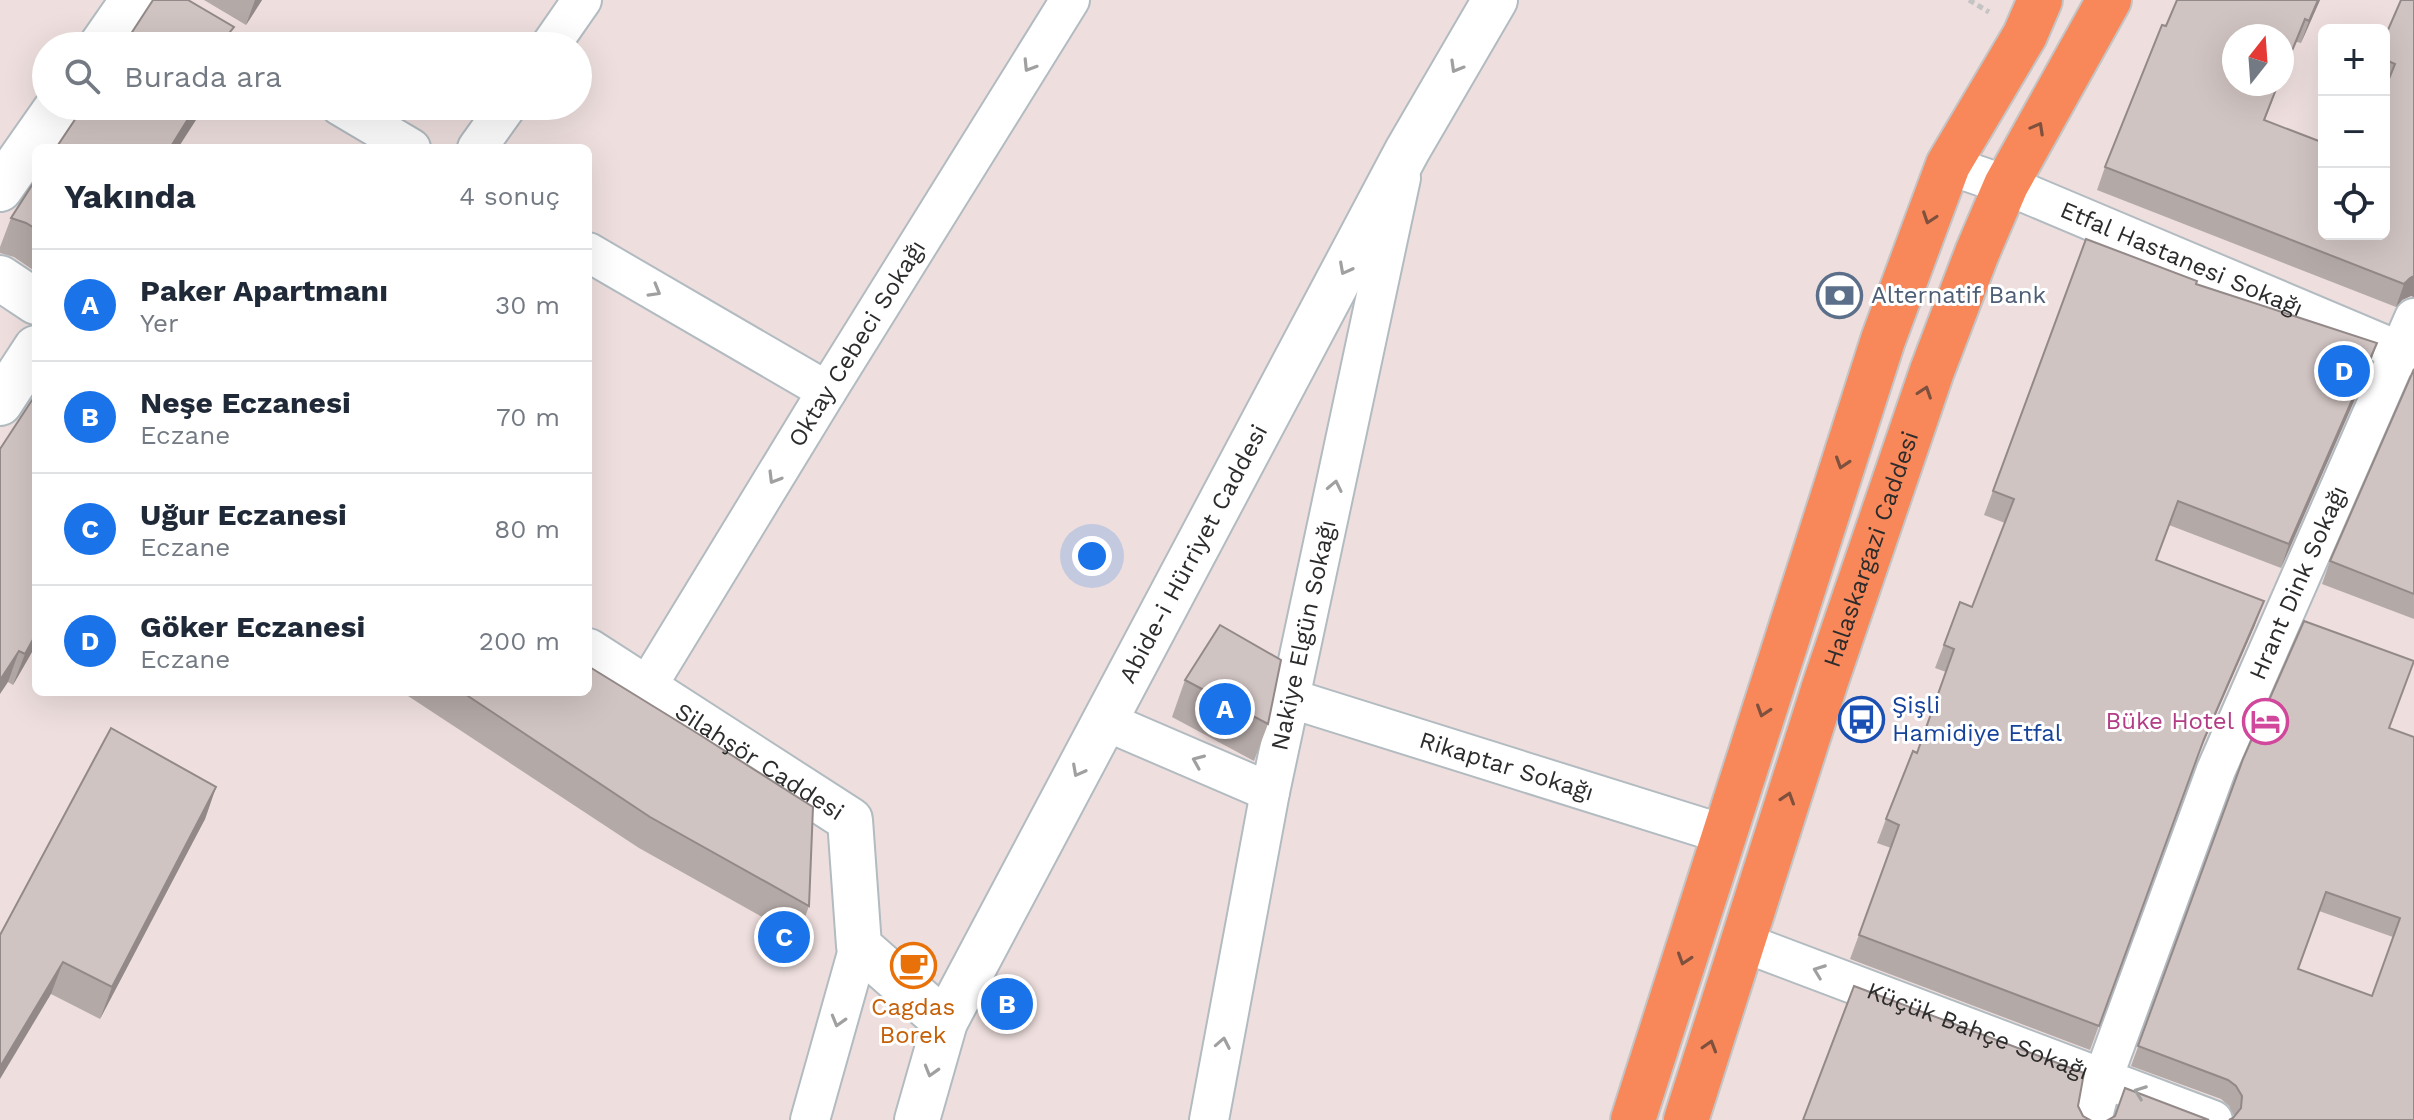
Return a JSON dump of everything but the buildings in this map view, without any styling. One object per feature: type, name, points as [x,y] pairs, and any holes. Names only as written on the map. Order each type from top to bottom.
[{"type":"main road","name":"Abide-i Hürriyet Caddesi","points":[[917,1120],[945,1022],[1407,151],[1495,0]]},
{"type":"main road","points":[[1633,1120],[1852,434],[1948,165],[2025,35],[2040,0]]},
{"type":"main road","name":"Halaskargazi Caddesi","points":[[1686,1120],[1875,533],[1943,342],[2006,185],[2109,0]]},
{"type":"main road","points":[[119,32],[156,3]]},
{"type":"main road","points":[[0,189],[48,120]]},
{"type":"main road","points":[[0,278],[32,299]]},
{"type":"main road","points":[[0,403],[32,354]]},
{"type":"main road","name":"Silahşör Caddesi","points":[[592,654],[850,820],[859,946]]},
{"type":"main road","points":[[859,946],[945,1022]]},
{"type":"street","points":[[560,32],[582,0]]},
{"type":"street","name":"Oktay Cebeci Sokağı","points":[[646,688],[1070,0]]},
{"type":"street","points":[[364,120],[404,144]]},
{"type":"street","points":[[480,144],[497,120]]},
{"type":"street","name":"Nakiye Elgün Sokağı","points":[[1209,1120],[1289,698],[1407,151]]},
{"type":"street","name":"Etfal Hastanesi Sokağı","points":[[1948,165],[2409,342]]},
{"type":"street","points":[[592,254],[827,391]]},
{"type":"street","name":"Hrant Dink Sokağı","points":[[2092,1120],[2103,1078],[2216,770],[2409,342]]},
{"type":"street","name":"Rikaptar Sokağı","points":[[1289,698],[1723,834]]},
{"type":"street","points":[[1105,721],[1270,792]]},
{"type":"street","name":"Küçük Bahçe Sokağı","points":[[1742,942],[2213,1120]]},
{"type":"street","points":[[810,1120],[859,946]]},
{"type":"place","name":"Alternatif Bank","points":[[1840,295]]},
{"type":"place","name":"Göker Eczanesi","points":[[2344,371]]},
{"type":"place","name":"Paker Apartmanı","points":[[1225,709]]},
{"type":"place","name":"Şişli Hamidiye Etfal","points":[[1861,719]]},
{"type":"place","name":"Büke Hotel","points":[[2265,721]]},
{"type":"place","name":"Uğur Eczanesi","points":[[784,937]]},
{"type":"place","name":"Cagdas Borek","points":[[913,965]]},
{"type":"place","name":"Neşe Eczanesi","points":[[1007,1004]]}]
